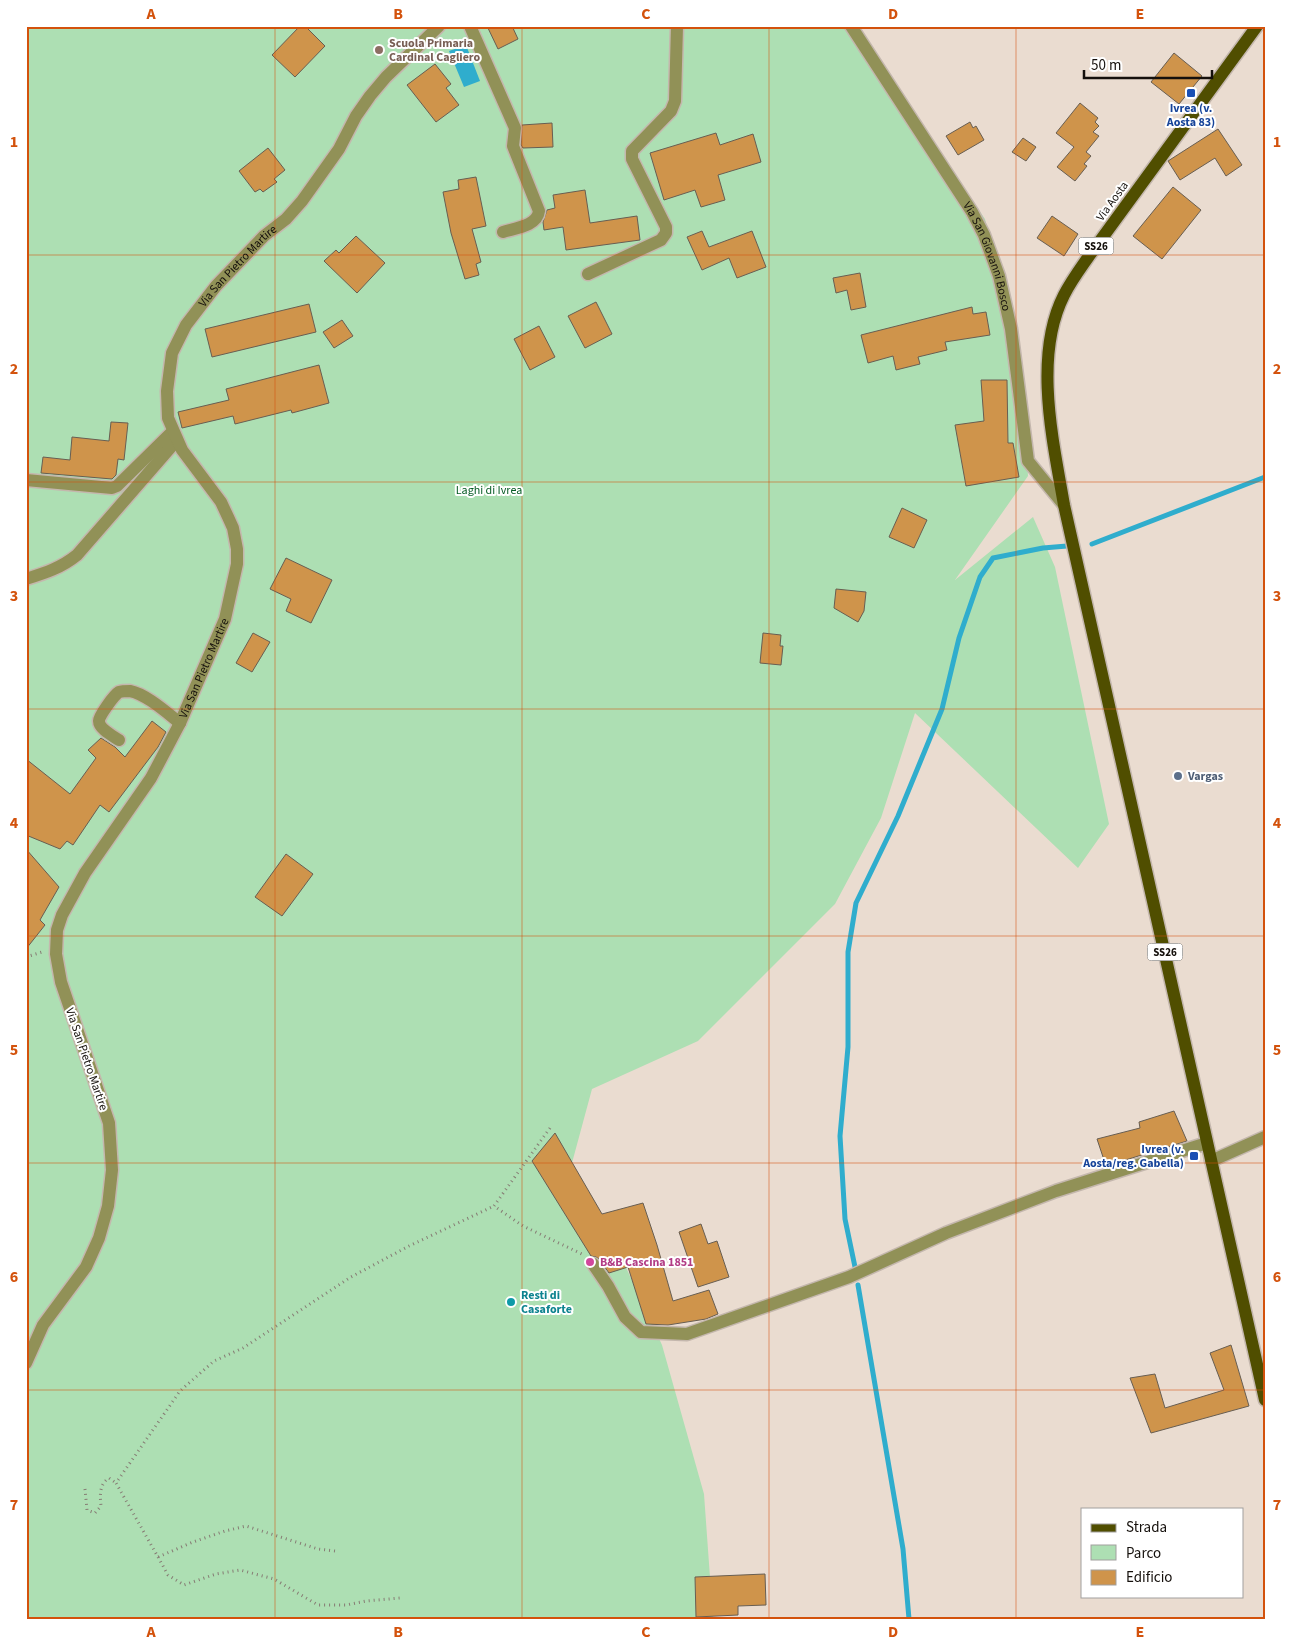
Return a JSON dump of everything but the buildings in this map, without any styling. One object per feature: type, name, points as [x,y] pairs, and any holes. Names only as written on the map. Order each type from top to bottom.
[{"type":"main road","name":"Via Aosta","points":[[1064,505],[1052,433],[1048,394],[1051,340],[1056,315],[1064,296],[1089,256],[1257,26]]},
{"type":"main road","name":"SS26","points":[[1064,505],[1265,1400]]},
{"type":"street","name":"Via San Pietro Martire","points":[[26,1364],[43,1325],[86,1267],[99,1238],[108,1206],[112,1170],[109,1123],[61,982],[56,954],[57,930],[62,916],[85,873],[151,778],[180,723],[225,619],[237,564],[237,549],[233,528],[228,517],[216,496],[182,450],[168,418],[168,379],[172,353],[186,325],[216,286],[247,253],[302,202],[339,149],[356,116],[370,96],[439,26]]},
{"type":"street","points":[[470,26],[515,128],[513,146],[539,211],[538,218],[534,222],[503,232]]},
{"type":"street","points":[[588,274],[661,240],[666,233],[666,227],[632,159],[632,151],[671,111],[675,101],[677,26]]},
{"type":"street","name":"Via San Giovanni Bosco","points":[[852,26],[972,212],[984,235],[999,276],[1011,329],[1028,461],[1064,505]]},
{"type":"street","points":[[26,480],[112,488],[117,486],[175,436]]},
{"type":"street","points":[[26,579],[54,570],[77,556],[175,436]]},
{"type":"street","points":[[119,740],[101,726],[99,722],[100,717],[115,695],[121,691],[132,692],[142,696],[180,723]]},
{"type":"street","points":[[1211,1161],[1265,1137]]},
{"type":"street","points":[[593,1264],[625,1317],[641,1332],[687,1334],[849,1277],[946,1233],[1056,1191],[1207,1143]]},
{"type":"path","points":[[116,1483],[180,1391],[214,1361],[243,1348],[350,1277],[409,1246],[494,1206],[550,1128]]},
{"type":"path","points":[[494,1206],[523,1226],[586,1256],[593,1264]]},
{"type":"path","points":[[85,1488],[87,1510],[95,1514],[101,1506],[100,1492],[104,1481],[109,1478],[116,1483],[168,1575],[184,1585],[216,1574],[240,1570],[274,1579],[318,1604],[346,1606],[366,1601],[400,1598]]},
{"type":"path","points":[[158,1557],[193,1542],[246,1526],[318,1549],[335,1551]]},
{"type":"green space","name":"Laghi di Ivrea","points":[[26,26],[843,26],[936,147],[985,219],[1021,360],[1028,476],[955,580],[1033,517],[1055,567],[1109,824],[1078,868],[915,713],[881,818],[835,904],[698,1041],[592,1089],[569,1174],[616,1246],[662,1345],[704,1494],[713,1619],[26,1619]]},
{"type":"water","points":[[466,45],[480,81],[464,87],[449,51]]},
{"type":"waterway","points":[[1092,544],[1265,477]]},
{"type":"waterway","points":[[855,1267],[845,1219],[840,1136],[848,1047],[848,952],[856,903],[898,816],[942,709],[959,638],[980,577],[993,558],[1043,548],[1067,546]]},
{"type":"waterway","points":[[858,1285],[903,1549],[909,1619]]},
{"type":"place","name":"Scuola Primaria Cardinal Cagliero","points":[[379,50]]},
{"type":"place","name":"Ivrea (v. Aosta 83)","points":[[1191,93]]},
{"type":"place","name":"Vargas","points":[[1178,776]]},
{"type":"place","name":"Ivrea (v. Aosta/reg. Gabella)","points":[[1194,1156]]},
{"type":"place","name":"B&B Cascina 1851","points":[[590,1262]]},
{"type":"place","name":"Resti di Casaforte","points":[[511,1302]]}]
